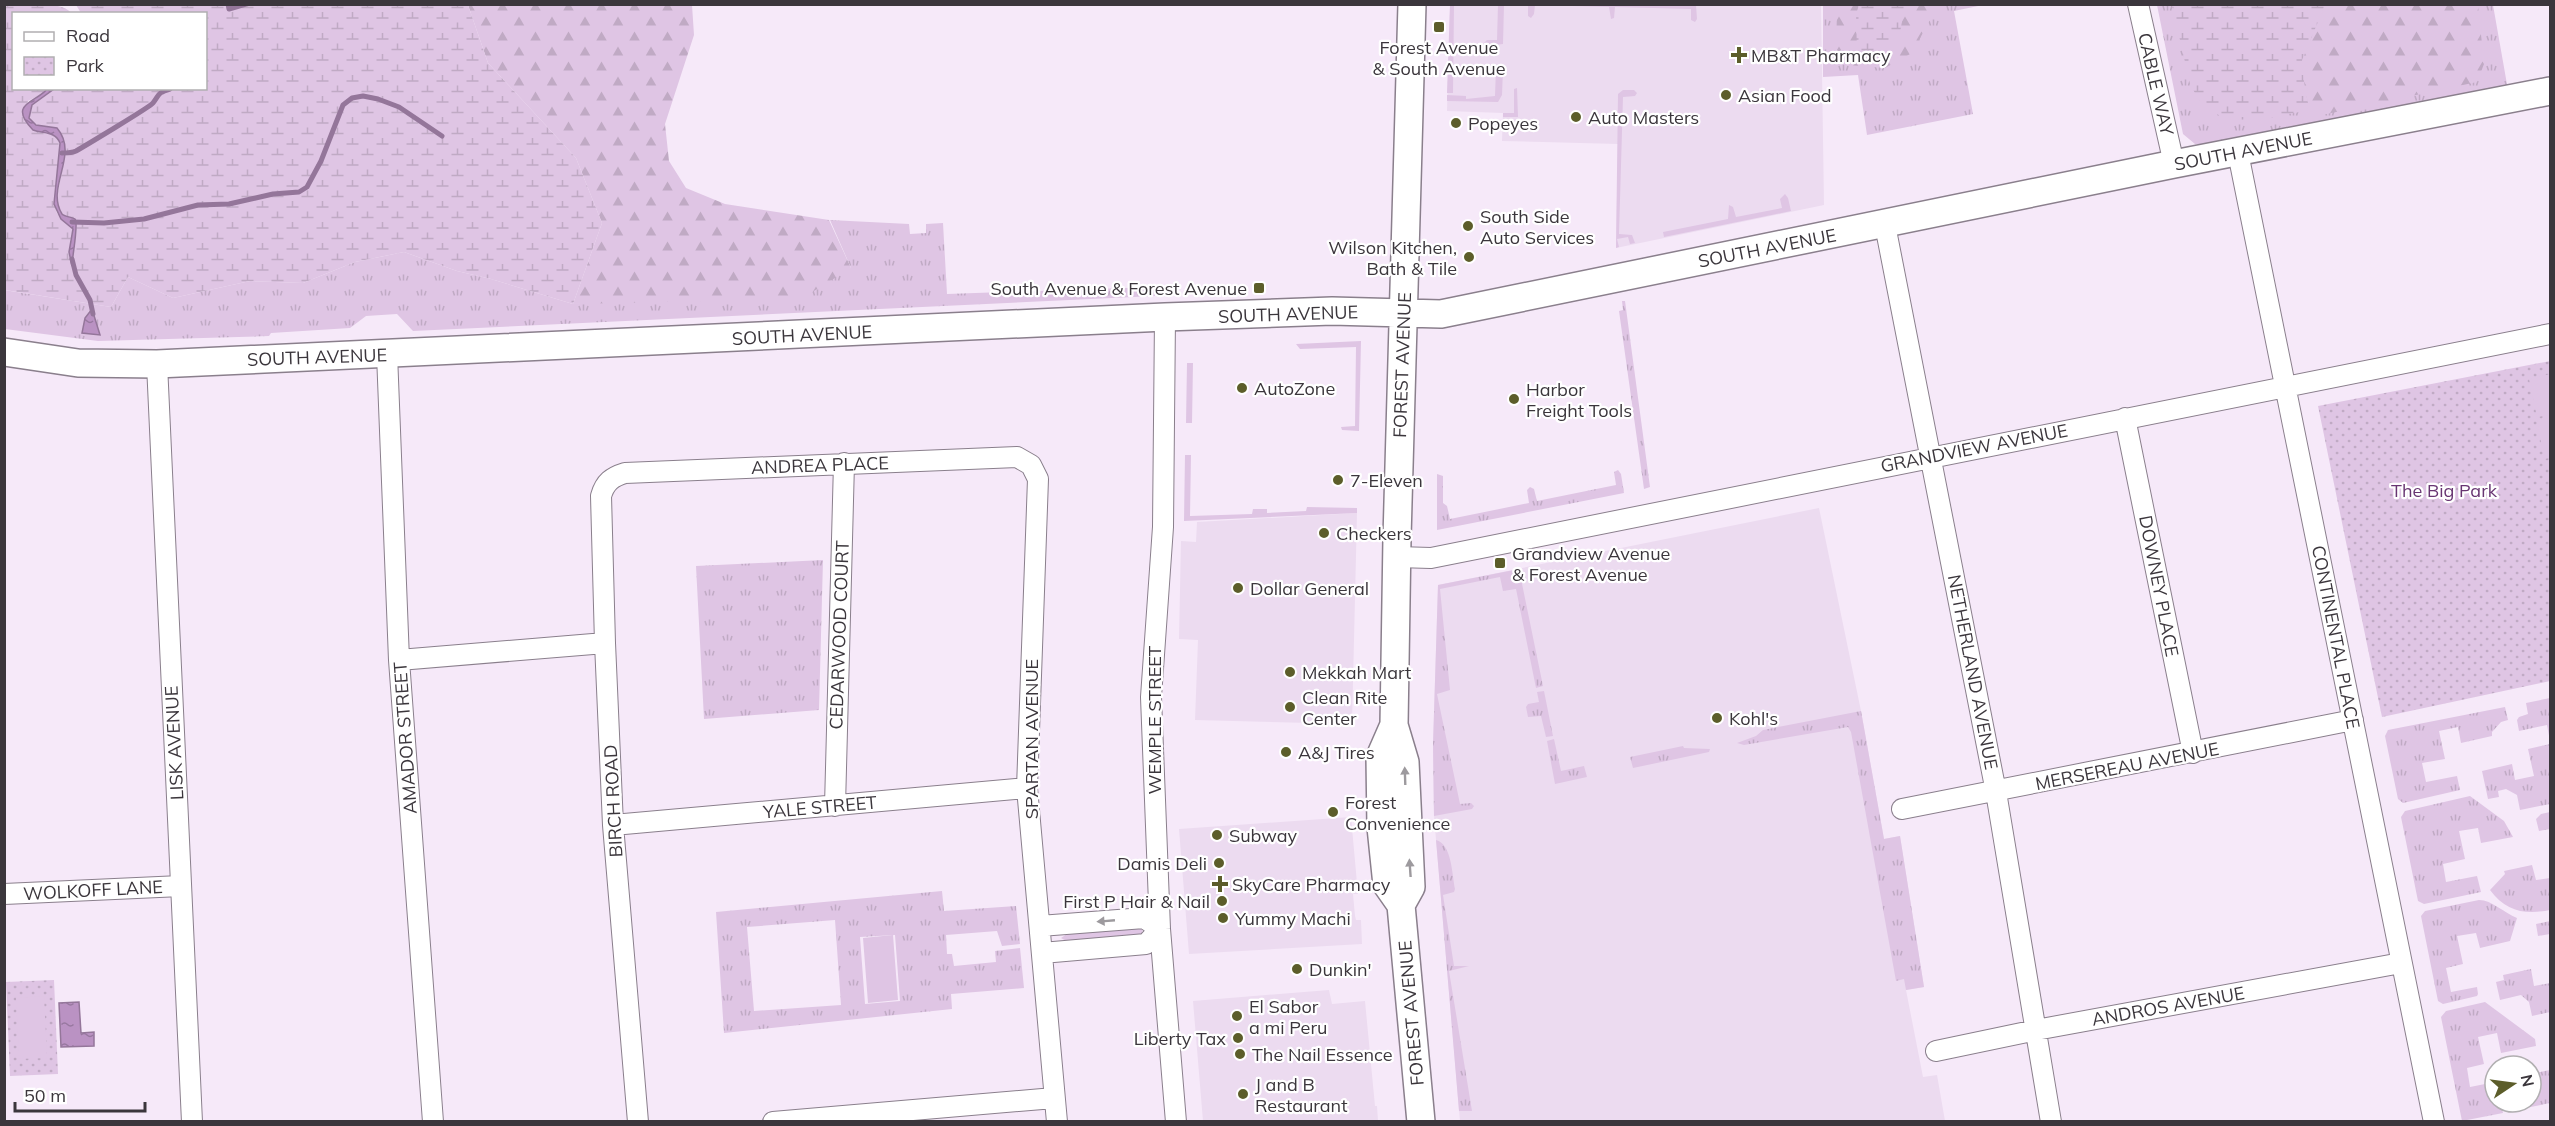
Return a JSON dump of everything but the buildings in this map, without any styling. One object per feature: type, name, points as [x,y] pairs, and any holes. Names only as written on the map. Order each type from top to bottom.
[{"type":"street","name":"FOREST AVENUE","points":[[1412,4],[1396,557],[1394,725],[1404,762],[1411,887],[1401,905],[1421,1122]]},
{"type":"street","name":"CABLE WAY","points":[[2138,4],[2174,164]]},
{"type":"street","name":"SOUTH AVENUE","points":[[4,352],[78,363],[157,364],[1165,317],[1332,311],[1441,314],[1885,225],[2174,164],[2550,91]]},
{"type":"street","name":"CONTINENTAL PLACE","points":[[2238,153],[2434,1122]]},
{"type":"street","name":"NETHERLAND AVENUE","points":[[1885,225],[1996,792],[2051,1122]]},
{"type":"street","name":"WEMPLE STREET","points":[[1165,317],[1163,527],[1151,697],[1161,929],[1176,1122]]},
{"type":"street","name":"GRANDVIEW AVENUE","points":[[1396,557],[1431,558],[1931,456],[2550,334]]},
{"type":"street","name":"AMADOR STREET","points":[[387,354],[399,660],[433,1122]]},
{"type":"street","name":"LISK AVENUE","points":[[157,364],[192,1122]]},
{"type":"street","name":"DOWNEY PLACE","points":[[2125,418],[2193,753]]},
{"type":"street","name":"ANDREA PLACE","points":[[608,482],[625,473],[844,463],[1017,457],[1031,465]]},
{"type":"street","name":"CEDARWOOD COURT","points":[[835,806],[844,463]]},
{"type":"street","name":"SPARTAN AVENUE","points":[[1031,465],[1038,479],[1028,788],[1057,1122]]},
{"type":"street","name":"BIRCH ROAD","points":[[608,482],[602,496],[605,643],[613,825],[638,1122]]},
{"type":"street","points":[[399,660],[605,643]]},
{"type":"street","name":"MERSEREAU AVENUE","points":[[1902,809],[2353,720]]},
{"type":"street","name":"YALE STREET","points":[[613,825],[1028,788]]},
{"type":"street","name":"WOLKOFF LANE","points":[[4,894],[181,886]]},
{"type":"street","points":[[1040,926],[1144,918],[1161,929],[1146,944],[1042,953]]},
{"type":"street","name":"ANDROS AVENUE","points":[[1936,1051],[2036,1030],[2401,963]]},
{"type":"street","points":[[773,1122],[1054,1098]]},
{"type":"shaded area","points":[[1450,5],[1821,5],[1824,205],[1616,248],[1618,144],[1502,141],[1503,113],[1447,111]]},
{"type":"shaded area","points":[[1819,508],[1861,711],[1884,839],[1900,836],[1924,987],[1906,990],[1923,1077],[1937,1075],[1945,1121],[1460,1121],[1434,816],[1433,745],[1438,585]]},
{"type":"shaded area","points":[[1357,513],[1352,724],[1195,720],[1198,640],[1179,639],[1181,541],[1196,542],[1197,522]]},
{"type":"shaded area","points":[[1351,817],[1358,894],[1353,894],[1356,920],[1361,920],[1362,944],[1189,954],[1179,829]]},
{"type":"shaded area","points":[[1329,990],[1332,1004],[1365,1001],[1378,1121],[1203,1121],[1193,1001]]},
{"type":"green space","points":[[4,5],[50,5],[59,6],[70,12],[12,12],[12,90],[47,90],[28,101],[24,115],[31,122],[29,112],[32,104],[53,90],[207,90],[207,12],[80,12],[76,5],[468,5],[488,63],[576,158],[602,223],[573,304],[457,271],[404,252],[355,262],[303,283],[250,281],[173,298],[128,277],[111,307],[5,290]],"holes":[[[32,122],[43,127],[54,127],[66,152],[56,201],[62,214],[74,219],[72,263],[70,242],[73,229],[57,213],[54,204],[60,143],[51,134],[43,133]]]},
{"type":"green space","points":[[468,5],[692,5],[694,35],[665,124],[669,161],[686,188],[725,204],[829,220],[851,268],[801,299],[573,304],[602,223],[576,158],[488,63]]},
{"type":"green space","points":[[1450,5],[1454,5],[1453,93],[1447,93]]},
{"type":"green space","points":[[1498,5],[1504,5],[1503,44],[1486,46],[1484,43],[1487,40],[1497,40]]},
{"type":"green space","points":[[1528,5],[1535,5],[1531,18],[1528,16]]},
{"type":"green space","points":[[1535,5],[1696,5],[1697,19],[1695,22],[1691,20],[1691,9],[1615,7],[1614,18],[1611,19],[1609,7]]},
{"type":"green space","points":[[1823,5],[1983,5],[1954,11],[1973,114],[1867,135],[1858,75],[1823,77]]},
{"type":"green space","points":[[1837,5],[1938,5],[1912,53],[1885,68],[1836,64]]},
{"type":"green space","points":[[1859,5],[1905,5],[1899,38],[1885,51],[1857,52],[1856,14]]},
{"type":"green space","points":[[2157,5],[2493,5],[2508,90],[2236,144],[2195,144],[2183,134]]},
{"type":"green space","points":[[2172,5],[2325,5],[2302,60],[2305,92],[2310,110],[2258,120],[2225,119],[2201,104],[2190,84]]},
{"type":"green space","points":[[2325,5],[2478,5],[2484,64],[2477,82],[2322,115],[2310,110],[2305,92],[2302,60]]},
{"type":"green space","points":[[1499,65],[1503,69],[1502,95],[1498,102],[1447,101],[1447,95],[1466,96],[1466,99],[1495,96],[1496,68]]},
{"type":"green space","points":[[1517,88],[1518,117],[1503,117],[1503,113],[1514,113],[1514,89]]},
{"type":"green space","points":[[1623,90],[1634,90],[1637,93],[1635,96],[1623,97],[1619,234],[1632,235],[1635,243],[1630,244],[1628,237],[1617,239],[1619,247],[1616,248],[1618,94]]},
{"type":"green space","points":[[1785,194],[1791,211],[1664,237],[1663,232],[1728,219],[1729,205],[1733,207],[1736,217],[1782,208],[1780,199]]},
{"type":"green space","points":[[830,220],[909,224],[910,234],[926,233],[926,224],[943,223],[947,294],[1154,287],[1155,296],[413,331],[397,314],[366,316],[350,328],[271,333],[269,336],[98,341],[5,329],[4,290],[111,307],[128,277],[173,298],[250,281],[303,283],[355,262],[404,252],[457,271],[573,304],[851,268]]},
{"type":"green space","points":[[1622,301],[1625,301],[1650,487],[1644,489],[1619,311],[1623,310]]},
{"type":"green space","points":[[1361,341],[1359,431],[1342,430],[1341,427],[1355,426],[1356,347],[1300,349],[1296,344]]},
{"type":"green space","name":"The Big Park","points":[[2550,361],[2550,681],[2382,717],[2318,406]]},
{"type":"green space","points":[[1187,363],[1193,363],[1192,423],[1186,423]]},
{"type":"green space","points":[[2550,374],[2550,415],[2537,417],[2529,379]]},
{"type":"green space","points":[[2550,418],[2550,458],[2544,459],[2537,420]]},
{"type":"green space","points":[[1185,455],[1191,455],[1190,516],[1252,514],[1253,509],[1267,509],[1267,513],[1306,511],[1307,507],[1357,508],[1357,513],[1184,521]]},
{"type":"green space","points":[[1618,470],[1621,474],[1624,493],[1437,530],[1437,474],[1443,476],[1443,503],[1447,506],[1450,519],[1529,503],[1527,490],[1530,487],[1534,489],[1537,501],[1616,485],[1614,472]]},
{"type":"green space","points":[[823,560],[819,710],[704,719],[696,566]]},
{"type":"green space","points":[[1519,569],[1543,686],[1536,688],[1516,589],[1503,591],[1500,577],[1440,589],[1450,690],[1437,694],[1460,804],[1471,803],[1474,806],[1472,809],[1434,816],[1433,745],[1438,585]]},
{"type":"green space","points":[[1544,691],[1553,736],[1546,737],[1541,716],[1528,717],[1526,707],[1528,704],[1539,702],[1537,692]]},
{"type":"green space","points":[[2550,698],[2550,741],[2547,725],[2519,731],[2517,720],[2528,714],[2526,703]]},
{"type":"green space","points":[[2505,707],[2508,720],[2501,722],[2492,732],[2492,736],[2461,743],[2458,727],[2439,731],[2445,759],[2422,763],[2426,782],[2457,776],[2460,790],[2403,803],[2398,799],[2385,736],[2388,730]]},
{"type":"green space","points":[[1861,711],[1884,839],[1900,836],[1924,987],[1906,990],[1904,979],[1896,981],[1851,732],[1848,727],[1744,745],[1737,743],[1756,736],[1763,730]]},
{"type":"green space","points":[[1554,739],[1561,771],[1584,766],[1587,777],[1555,784],[1547,741]]},
{"type":"green space","points":[[2550,744],[2550,804],[2520,810],[2517,795],[2506,789],[2498,791],[2499,797],[2488,799],[2482,771],[2512,764],[2515,780],[2534,776],[2528,749]]},
{"type":"green space","points":[[1683,746],[1684,748],[1710,749],[1709,752],[1633,768],[1630,757]]},
{"type":"green space","points":[[2470,796],[2504,821],[2513,837],[2481,843],[2478,828],[2459,831],[2465,859],[2443,864],[2446,882],[2477,876],[2481,892],[2424,904],[2418,901],[2401,817],[2405,811]]},
{"type":"green space","points":[[2550,812],[2550,829],[2539,831],[2536,819],[2541,814]]},
{"type":"green space","points":[[1436,840],[1445,847],[1448,854],[1455,889],[1454,892],[1443,895],[1454,966],[1469,966],[1449,971],[1472,1111],[1459,1111]]},
{"type":"green space","points":[[2532,865],[2536,880],[2550,878],[2550,910],[2525,912],[2517,910],[2503,903],[2490,890],[2505,874],[2504,871]]},
{"type":"green space","points":[[942,891],[944,911],[1016,906],[1020,944],[1002,946],[997,931],[946,935],[947,954],[952,954],[954,966],[996,962],[995,951],[1020,948],[1024,988],[951,994],[952,1009],[724,1033],[716,912]],"holes":[[[835,920],[841,1005],[754,1011],[747,927]],[[895,935],[900,1001],[865,1004],[860,937]]]},
{"type":"green space","points":[[2479,900],[2489,902],[2517,918],[2510,941],[2480,948],[2476,933],[2457,936],[2463,964],[2446,968],[2451,992],[2477,987],[2478,994],[2443,1004],[2438,1001],[2421,916],[2425,911]]},
{"type":"green space","points":[[2550,921],[2550,934],[2538,936],[2536,924]]},
{"type":"green space","points":[[1139,927],[1142,935],[1068,942],[1061,938],[1067,934]]},
{"type":"green space","points":[[893,935],[898,1000],[868,1003],[863,938]]},
{"type":"green space","points":[[2531,969],[2534,986],[2550,983],[2550,1012],[2532,1016],[2529,1002],[2521,995],[2500,1000],[2496,982],[2504,980],[2503,975]]},
{"type":"green space","points":[[54,980],[58,1074],[10,1076],[6,982]]},
{"type":"green space","points":[[44,996],[47,1058],[19,1059],[16,998]]},
{"type":"green space","points":[[2485,1002],[2535,1039],[2536,1046],[2501,1053],[2497,1033],[2478,1037],[2483,1064],[2467,1068],[2470,1087],[2483,1084],[2483,1114],[2498,1114],[2462,1121],[2441,1017],[2446,1011]]},
{"type":"green space","points":[[2550,1070],[2550,1103],[2543,1104],[2543,1071]]},
{"type":"water","points":[[46,90],[53,90],[32,105],[29,118],[36,125],[57,128],[63,138],[64,160],[57,193],[62,214],[75,219],[76,222],[72,266],[69,252],[73,229],[61,219],[54,204],[60,143],[55,136],[33,130],[23,114],[26,105]]},
{"type":"water","points":[[92,309],[100,335],[82,333],[85,318]]},
{"type":"water","points":[[79,1002],[81,1033],[94,1032],[94,1046],[61,1047],[59,1003]]},
{"type":"waterway","points":[[228,4],[229,9],[246,4]]},
{"type":"waterway","points":[[62,153],[73,152],[81,148],[149,106],[161,93],[168,90]]},
{"type":"waterway","points":[[72,222],[104,223],[144,219],[198,205],[229,204],[273,194],[299,192],[307,187],[321,161],[343,105],[352,98],[363,96],[399,107],[442,136]]},
{"type":"waterway","points":[[72,259],[76,275],[90,300],[93,314]]},
{"type":"place","name":"Forest Avenue & South Avenue","points":[[1439,27]]},
{"type":"place","name":"MB&T Pharmacy","points":[[1739,55]]},
{"type":"place","name":"Asian Food","points":[[1726,95]]},
{"type":"place","name":"Auto Masters","points":[[1576,117]]},
{"type":"place","name":"Popeyes","points":[[1456,123]]},
{"type":"place","name":"South Side Auto Services","points":[[1468,226]]},
{"type":"place","name":"Wilson Kitchen, Bath & Tile","points":[[1469,257]]},
{"type":"place","name":"South Avenue & Forest Avenue","points":[[1259,288]]},
{"type":"place","name":"AutoZone","points":[[1242,388]]},
{"type":"place","name":"Harbor Freight Tools","points":[[1514,399]]},
{"type":"place","name":"7-Eleven","points":[[1338,480]]},
{"type":"place","name":"Checkers","points":[[1324,533]]},
{"type":"place","name":"Grandview Avenue & Forest Avenue","points":[[1500,563]]},
{"type":"place","name":"Dollar General","points":[[1238,588]]},
{"type":"place","name":"Mekkah Mart","points":[[1290,672]]},
{"type":"place","name":"Clean Rite Center","points":[[1290,707]]},
{"type":"place","name":"Kohl's","points":[[1717,718]]},
{"type":"place","name":"A&J Tires","points":[[1286,752]]},
{"type":"place","name":"Forest Convenience","points":[[1333,812]]},
{"type":"place","name":"Subway","points":[[1217,835]]},
{"type":"place","name":"Damis Deli","points":[[1219,863]]},
{"type":"place","name":"SkyCare Pharmacy","points":[[1220,884]]},
{"type":"place","name":"First P Hair & Nail","points":[[1222,901]]},
{"type":"place","name":"Yummy Machi","points":[[1223,918]]},
{"type":"place","name":"Dunkin'","points":[[1297,969]]},
{"type":"place","name":"El Sabor a mi Peru","points":[[1237,1016]]},
{"type":"place","name":"Liberty Tax","points":[[1238,1038]]},
{"type":"place","name":"The Nail Essence","points":[[1240,1054]]},
{"type":"place","name":"J and B Restaurant","points":[[1243,1094]]}]
